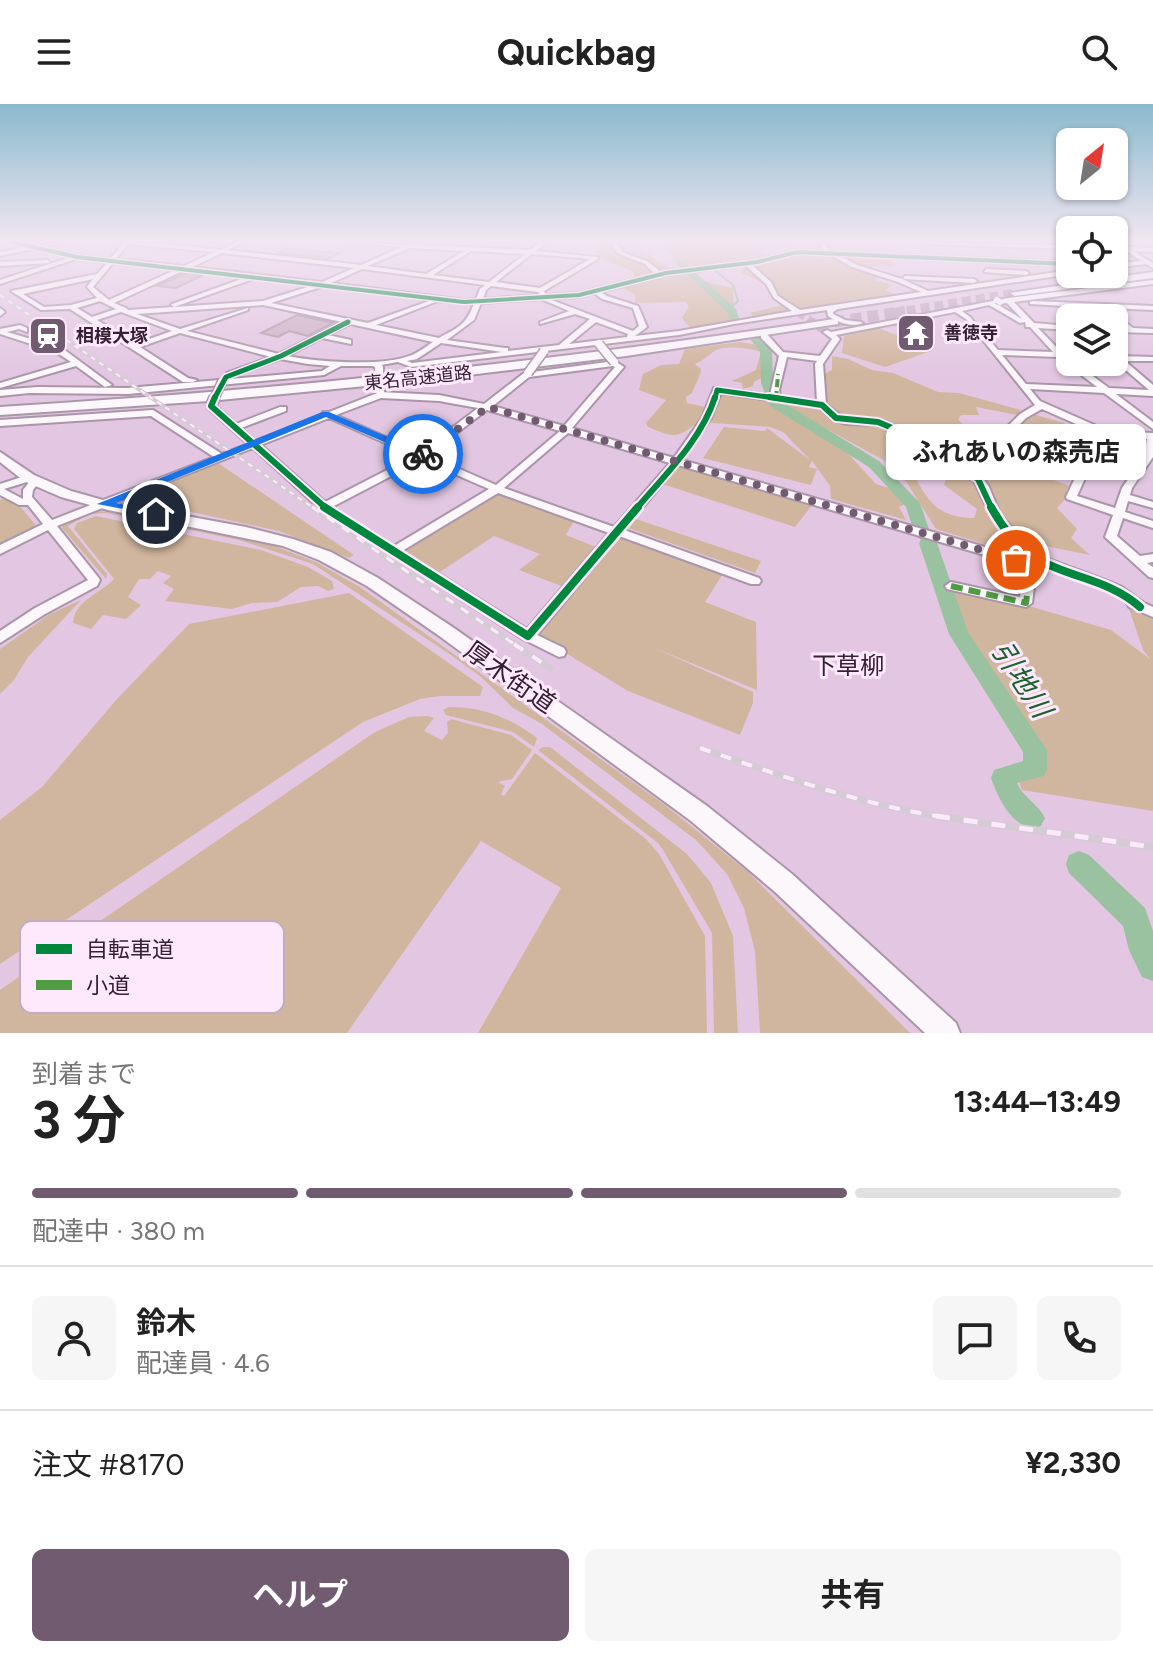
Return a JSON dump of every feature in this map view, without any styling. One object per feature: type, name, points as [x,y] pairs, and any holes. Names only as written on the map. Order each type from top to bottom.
[{"type":"highway","points":[[1003,300],[1069,285]]},
{"type":"highway","name":"東名高速道路","points":[[0,402],[391,374],[829,326]]},
{"type":"highway","name":"東名高速道路","points":[[0,411],[169,401],[409,380],[829,326]]},
{"type":"main road","name":"厚木街道","points":[[0,456],[31,479],[69,495],[274,537],[325,556],[361,576],[462,643],[676,795],[760,862],[946,1033]]},
{"type":"street","points":[[4,285],[43,309],[107,300],[144,285]]},
{"type":"street","points":[[17,293],[53,285]]},
{"type":"street","points":[[92,285],[90,289],[149,323],[281,356],[377,366],[401,361],[440,341],[472,319],[483,289],[489,285]]},
{"type":"street","points":[[160,310],[229,285]]},
{"type":"street","points":[[132,347],[319,285]]},
{"type":"street","points":[[333,285],[438,300],[480,301],[544,299],[620,285]]},
{"type":"street","points":[[502,285],[541,290],[549,285]]},
{"type":"street","points":[[769,285],[775,297],[798,312]]},
{"type":"street","points":[[910,285],[927,293]]},
{"type":"street","points":[[401,361],[411,365],[560,348],[982,285]]},
{"type":"street","points":[[993,285],[1022,322],[1056,327]]},
{"type":"street","points":[[865,303],[828,313],[843,322],[854,324],[1003,300],[1125,285]]},
{"type":"street","points":[[541,290],[544,299],[630,337]]},
{"type":"street","points":[[596,292],[601,297],[619,299],[636,307],[643,327],[630,337]]},
{"type":"street","points":[[1086,294],[1098,304]]},
{"type":"street","points":[[368,326],[438,300]]},
{"type":"street","points":[[1003,300],[1068,304]]},
{"type":"street","points":[[1003,300],[1056,347]]},
{"type":"street","points":[[86,303],[79,307],[92,315],[108,314]]},
{"type":"street","points":[[91,319],[127,310],[263,303],[440,341],[520,352]]},
{"type":"street","points":[[71,307],[186,380],[223,381]]},
{"type":"street","points":[[1128,307],[1153,308]]},
{"type":"street","points":[[955,309],[968,318],[1042,405],[1106,434],[1153,436],[1149,456],[1124,497],[1111,537],[1153,574]]},
{"type":"street","points":[[542,323],[573,312]]},
{"type":"street","points":[[822,405],[819,364],[836,339],[829,326],[907,317]]},
{"type":"street","points":[[560,348],[594,320]]},
{"type":"street","points":[[348,322],[281,356],[229,375],[211,406],[324,507],[528,636],[559,652]]},
{"type":"street","points":[[0,331],[20,327],[24,330],[13,336]]},
{"type":"street","points":[[1128,328],[1153,331]]},
{"type":"street","points":[[0,331],[59,350],[108,385],[0,393]]},
{"type":"street","points":[[321,336],[348,342]]},
{"type":"street","points":[[764,336],[781,354],[822,359]]},
{"type":"street","points":[[394,551],[497,489],[566,430],[620,367],[598,343]]},
{"type":"street","points":[[324,507],[421,456],[528,374],[544,350]]},
{"type":"street","points":[[996,352],[1056,355]]},
{"type":"street","points":[[770,398],[781,354]]},
{"type":"street","points":[[1128,358],[1153,359]]},
{"type":"street","points":[[528,374],[615,362]]},
{"type":"street","points":[[0,386],[78,363]]},
{"type":"street","points":[[30,391],[128,391],[324,373],[339,364]]},
{"type":"street","points":[[377,366],[380,393]]},
{"type":"street","points":[[1128,369],[1153,391]]},
{"type":"street","points":[[1090,376],[1153,426]]},
{"type":"street","points":[[1024,386],[1153,391]]},
{"type":"street","points":[[528,636],[676,461],[714,409],[717,390],[822,405],[836,418],[878,422],[951,460],[987,489],[992,509],[1036,563]]},
{"type":"street","points":[[0,550],[50,525],[380,393],[439,398],[488,407],[1016,560],[1036,563],[1147,609]]},
{"type":"street","points":[[951,460],[971,453],[991,455],[1008,440],[1009,430],[1023,416],[1042,405]]},
{"type":"street","points":[[234,428],[278,412]]},
{"type":"street","points":[[0,423],[153,413],[220,457]]},
{"type":"street","points":[[326,414],[497,489],[755,581]]},
{"type":"street","points":[[1106,434],[1087,463],[1071,497],[1153,525]]},
{"type":"street","points":[[0,489],[31,479]]},
{"type":"street","points":[[0,638],[94,580],[30,500],[28,490],[31,479]]},
{"type":"street","points":[[0,489],[23,503],[30,500]]},
{"type":"street","points":[[1124,497],[1153,505]]},
{"type":"street","points":[[1137,560],[1153,558]]},
{"type":"street","points":[[951,586],[1026,603],[1036,563]]},
{"type":"shaded area","points":[[722,285],[733,288],[734,310],[742,323],[718,329],[691,329],[682,318],[689,307],[686,302],[635,303],[635,295],[621,287]]},
{"type":"shaded area","points":[[769,285],[892,285],[886,290],[899,297],[754,317],[750,313],[787,304]]},
{"type":"shaded area","points":[[878,328],[931,351],[885,367],[842,353],[844,336]]},
{"type":"shaded area","points":[[740,342],[772,347],[767,357],[766,375],[754,382],[753,386],[743,389],[742,383],[732,381],[756,370],[761,352],[739,348],[716,350],[695,364],[701,369],[692,393],[686,397],[687,403],[705,407],[725,393],[762,398],[842,447],[876,484],[898,491],[907,503],[899,507],[906,520],[831,499],[830,486],[812,461],[809,467],[817,469],[811,485],[703,458],[724,427],[765,431],[767,428],[810,460],[783,432],[770,427],[698,422],[675,435],[648,427],[646,423],[666,400],[639,390],[643,374],[661,365],[679,364],[685,349]]},
{"type":"shaded area","points":[[832,356],[848,359],[938,392],[959,393],[1021,410],[1017,415],[976,407],[979,415],[961,415],[958,420],[977,435],[1011,441],[1021,423],[1036,415],[1065,423],[1053,436],[1067,444],[1041,459],[1034,459],[1044,476],[1069,486],[1066,491],[1070,494],[1057,508],[1077,529],[1071,538],[1090,555],[1040,545],[1033,537],[1037,533],[1015,534],[995,511],[994,496],[987,485],[952,457],[913,436],[975,484],[992,517],[1017,546],[1015,551],[1007,551],[936,529],[907,483],[889,463],[777,400],[821,408],[823,375],[832,370]],"holes":[[[885,443],[947,476],[944,485],[977,509],[974,518],[946,513],[933,504],[917,481],[924,476],[920,470]]]},
{"type":"shaded area","points":[[215,461],[354,555],[349,558],[279,531],[127,498]]},
{"type":"shaded area","points":[[677,465],[813,504],[795,527],[662,484]]},
{"type":"shaded area","points":[[497,492],[575,519],[566,535],[596,547],[564,587],[519,570],[540,554],[494,536],[437,574],[400,551]]},
{"type":"shaded area","points":[[5,498],[18,504],[39,529],[0,548],[0,500]]},
{"type":"shaded area","points":[[97,510],[269,544],[316,562],[360,587],[665,805],[748,872],[910,1033],[760,1033],[755,951],[744,908],[727,874],[696,840],[542,724],[513,708],[480,676],[313,564],[239,540],[106,513],[90,514],[68,526],[107,574],[106,579],[62,528],[64,523]]},
{"type":"shaded area","points":[[96,516],[261,550],[308,567],[332,581],[334,589],[301,587],[277,602],[252,603],[232,609],[165,601],[174,589],[163,583],[171,576],[158,571],[150,579],[139,579],[128,597],[141,605],[126,619],[103,615],[91,629],[73,623],[75,615],[83,603],[114,579],[74,529],[77,523]]},
{"type":"shaded area","points":[[636,519],[761,561],[755,573],[628,528]]},
{"type":"shaded area","points":[[623,536],[724,572],[705,602],[756,622],[757,690],[652,647],[753,692],[753,703],[740,735],[628,691],[536,633],[615,537]]},
{"type":"shaded area","points":[[950,588],[1019,603],[1111,630],[1150,659],[1143,650],[1129,609],[1153,619],[1153,811],[1022,790],[1019,781],[1028,759],[1025,740],[970,645]]},
{"type":"shaded area","points":[[349,593],[483,687],[480,696],[420,699],[363,722],[64,921],[20,921],[20,951],[0,964],[0,820],[42,787],[117,699],[189,624]]},
{"type":"shaded area","points":[[81,600],[28,657],[14,680],[0,694],[0,649],[50,614]]},
{"type":"shaded area","points":[[448,707],[484,711],[506,719],[537,738],[534,747],[513,732],[446,715],[443,710]]},
{"type":"shaded area","points":[[409,717],[434,718],[424,731],[442,740],[448,733],[447,722],[451,719],[511,735],[532,750],[512,779],[498,782],[505,786],[501,794],[504,796],[535,753],[646,839],[659,854],[705,936],[707,1033],[478,1033],[561,888],[481,841],[347,1033],[0,1033],[0,990],[20,976],[20,1013],[284,1013],[284,921],[100,921],[375,732]]},
{"type":"shaded area","points":[[550,747],[687,854],[711,883],[733,936],[738,1033],[714,1033],[712,933],[663,850],[538,750]]},
{"type":"building","points":[[297,315],[333,323],[308,336],[289,331],[278,337],[261,333]]},
{"type":"waterway","name":"引地川","points":[[704,285],[732,311],[736,320]]},
{"type":"waterway","points":[[729,309],[738,301],[733,285]]},
{"type":"waterway","name":"引地川","points":[[755,338],[766,350],[767,383],[775,403],[874,464],[914,506],[923,535]]},
{"type":"waterway","name":"引地川","points":[[928,543],[959,634],[1035,750],[1035,769],[1003,778],[1010,797],[1032,818]]},
{"type":"waterway","name":"引地川","points":[[1079,864],[1135,918],[1144,950],[1153,966]]},
{"type":"tunnel","points":[[893,313],[1015,293]]},
{"type":"tunnel","points":[[834,322],[905,311]]},
{"type":"tunnel","points":[[798,312],[825,331]]},
{"type":"railway","points":[[0,295],[315,509]]},
{"type":"railway","points":[[312,507],[517,646]]},
{"type":"railway","points":[[517,646],[550,668]]},
{"type":"railway","points":[[700,748],[855,798],[950,818]]},
{"type":"railway","points":[[936,816],[950,818]]},
{"type":"railway","points":[[950,818],[1153,847]]},
{"type":"marked path","points":[[776,399],[778,374]]},
{"type":"marked path","points":[[951,586],[1026,603],[1032,557]]},
{"type":"cycle path","points":[[334,285],[464,302],[579,295],[617,285]]},
{"type":"cycle path","points":[[348,322],[281,356],[226,377],[211,406],[324,507],[528,636],[678,459],[706,418],[717,390],[822,405],[836,418],[878,422],[890,427],[978,479],[996,516],[1034,558],[1104,583],[1140,607]]},
{"type":"way so far","points":[[423,454],[488,407],[1016,560]]},
{"type":"place","name":"善徳寺","points":[[916,333]]},
{"type":"place","name":"相模大塚","points":[[48,336]]},
{"type":"place","name":"ふれあいの森売店","points":[[1016,560]]},
{"type":"district","name":"下草柳","points":[[848,666]]},
{"type":"route","points":[[156,514],[103,504],[326,414],[421,456],[423,454]]}]
